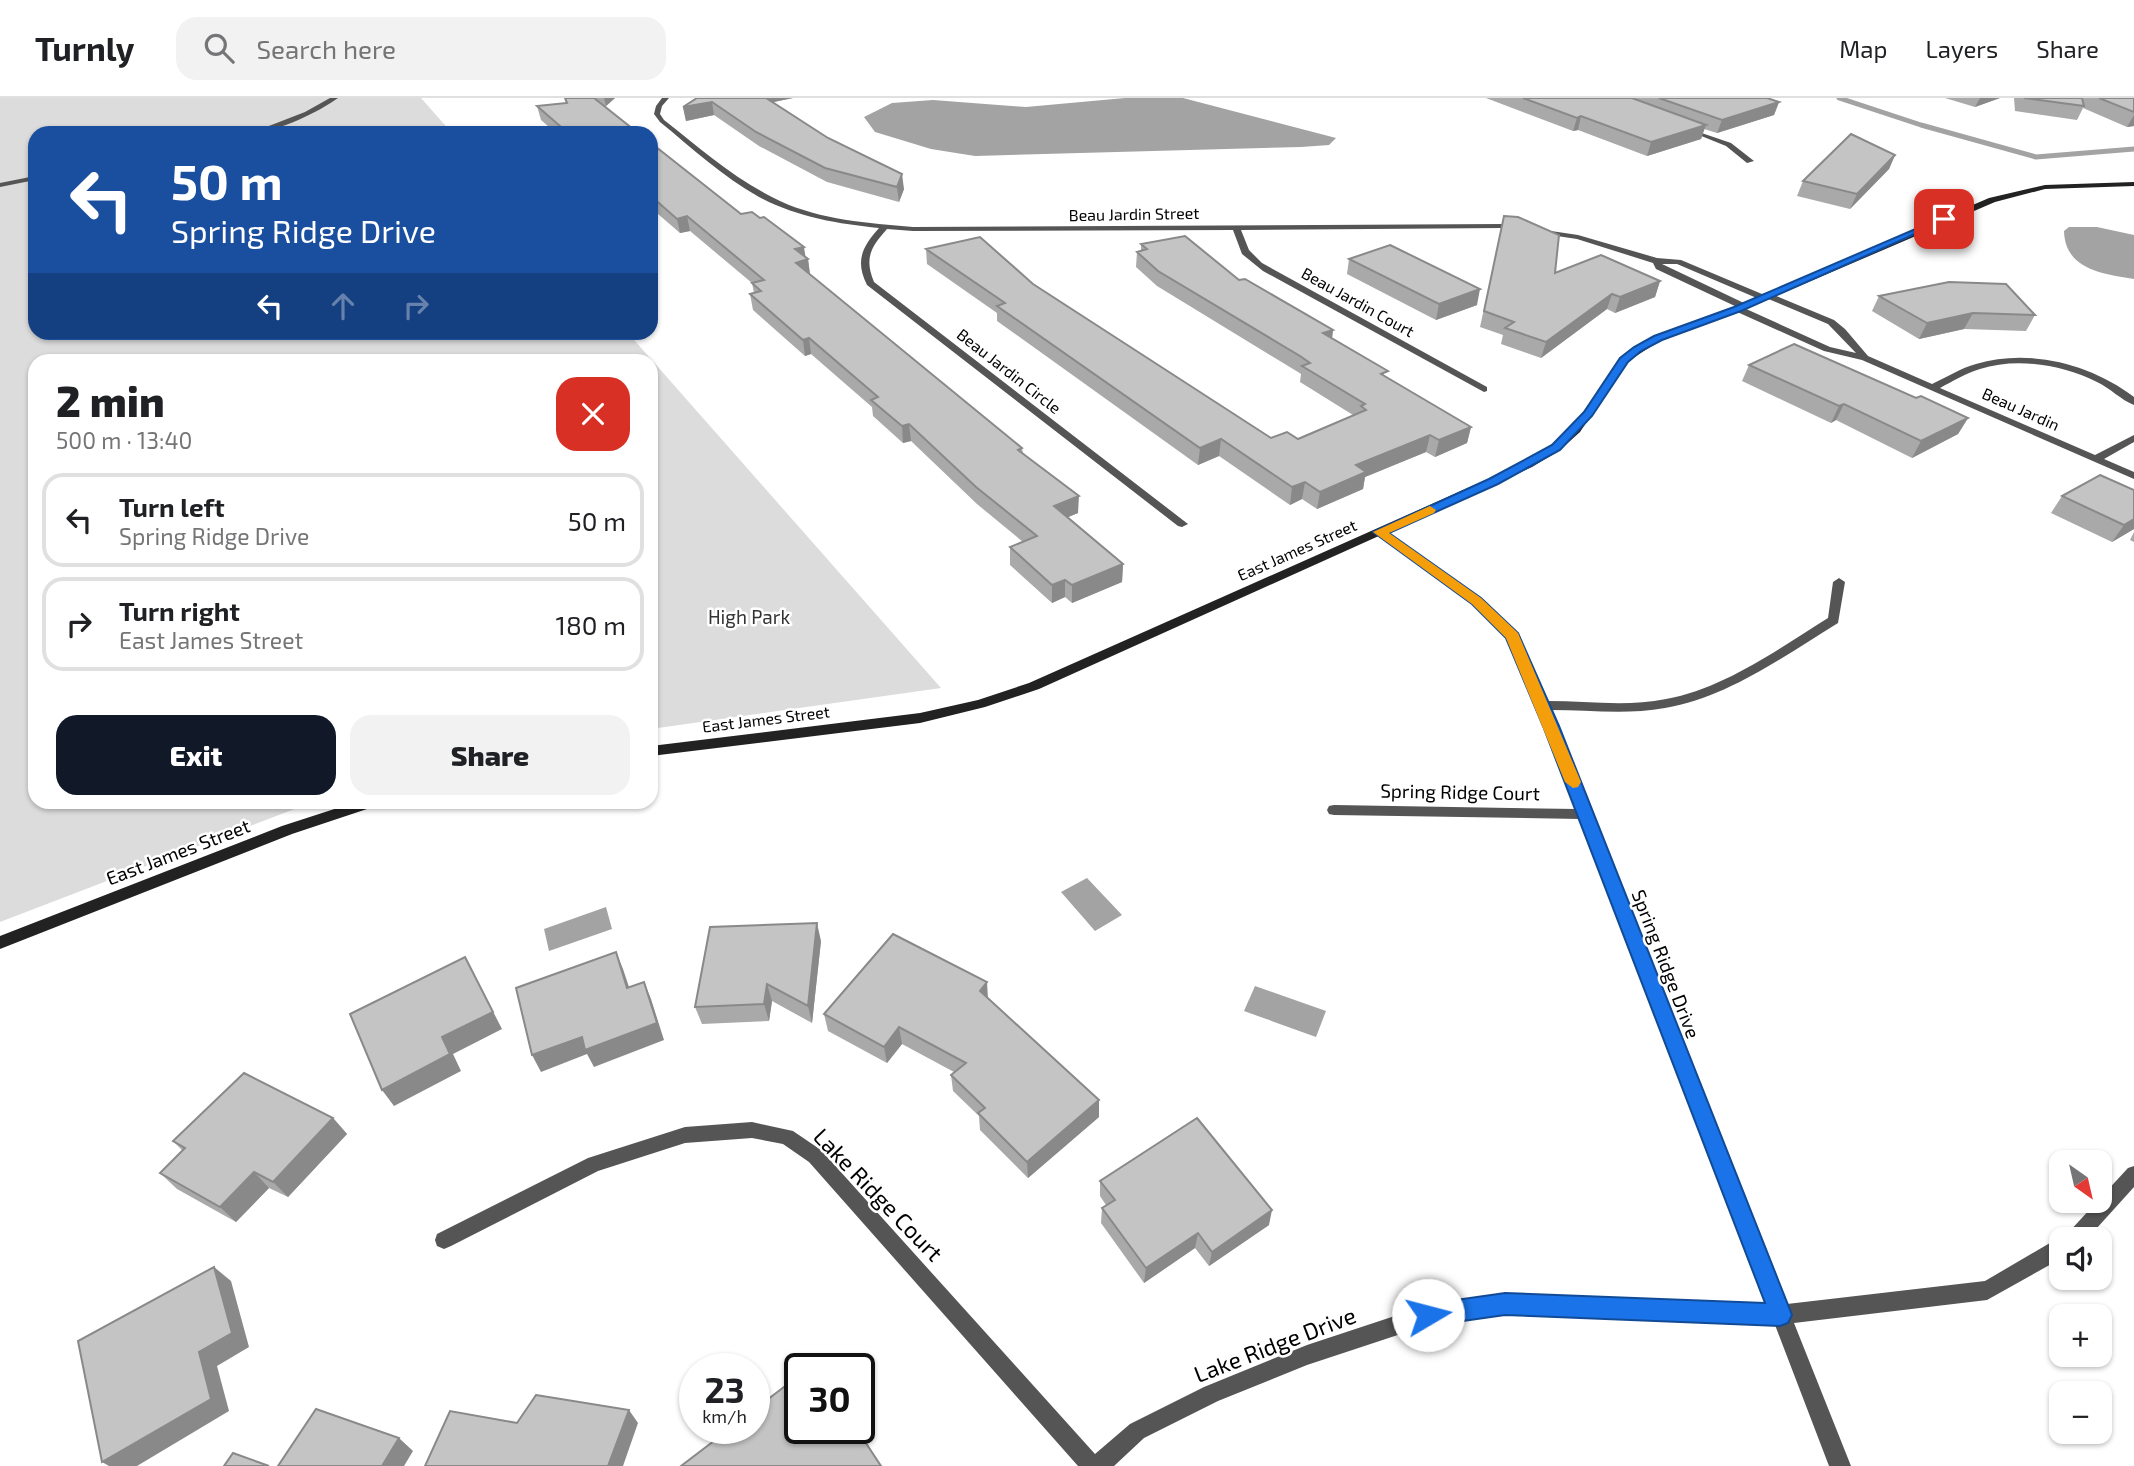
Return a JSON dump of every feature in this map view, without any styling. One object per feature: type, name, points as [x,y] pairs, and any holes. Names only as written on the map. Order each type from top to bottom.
[{"type":"street","points":[[273,126],[307,113],[335,98]]},
{"type":"street","name":"Beau Jardin Street","points":[[665,99],[657,114],[662,121],[764,196],[806,213],[885,227],[968,230],[1503,226],[1578,237],[1656,261]]},
{"type":"street","points":[[1672,123],[1726,142],[1743,152],[1750,161]]},
{"type":"street","points":[[0,185],[28,179]]},
{"type":"street","name":"East James Street","points":[[658,750],[920,718],[979,704],[1079,667],[1493,482],[1556,447],[1588,414],[1624,360],[1658,338],[1741,308],[1932,224],[2021,191],[2045,187],[2134,184]]},
{"type":"street","name":"Beau Jardin Circle","points":[[885,227],[868,245],[863,256],[863,269],[870,283],[1182,524]]},
{"type":"street","name":"Beau Jardin Court","points":[[1236,227],[1244,253],[1266,269],[1483,388]]},
{"type":"street","name":"Beau Jardin","points":[[1656,261],[1691,266],[1831,322],[1864,358]]},
{"type":"street","name":"Beau Jardin","points":[[1656,261],[1659,267],[1678,278],[1827,349],[1864,358],[2134,476]]},
{"type":"street","name":"Beau Jardin","points":[[1932,388],[1983,365],[2014,361],[2077,371],[2102,380],[2134,402]]},
{"type":"street","points":[[2096,459],[2134,438]]},
{"type":"street","name":"Spring Ridge Drive","points":[[1380,532],[1476,601],[1513,636],[1840,1466]]},
{"type":"street","points":[[1542,705],[1640,707],[1690,697],[1730,682],[1834,620],[1839,582]]},
{"type":"street","name":"East James Street","points":[[0,943],[287,830],[350,809]]},
{"type":"street","name":"Spring Ridge Court","points":[[1334,810],[1585,814]]},
{"type":"street","name":"Lake Ridge Court","points":[[444,1240],[594,1164],[685,1135],[751,1130],[787,1137],[814,1156],[1092,1466]]},
{"type":"street","points":[[2086,1227],[2134,1174]]},
{"type":"street","name":"Lake Ridge Drive","points":[[1098,1466],[1137,1432],[1211,1394],[1307,1355],[1428,1315],[1505,1304],[1780,1315],[1987,1290],[2049,1254]]},
{"type":"green space","name":"High Park","points":[[0,98],[421,98],[446,126],[28,126],[28,340],[634,340],[647,354],[28,354],[28,809],[295,809],[0,922]]},
{"type":"green space","name":"High Park","points":[[658,367],[941,688],[658,728]]},
{"type":"shaded area","points":[[1125,98],[1183,98],[1336,138],[1329,145],[1301,147],[975,156],[931,149],[875,132],[864,117],[892,103],[933,100],[1026,107]]},
{"type":"shaded area","points":[[2069,227],[2097,227],[2134,235],[2134,279],[2098,272],[2078,262],[2066,244],[2064,231]]},
{"type":"shaded area","points":[[1087,878],[1122,915],[1095,931],[1061,892]]},
{"type":"shaded area","points":[[606,907],[612,929],[549,951],[544,929]]},
{"type":"shaded area","points":[[1255,986],[1326,1011],[1316,1037],[1244,1011]]},
{"type":"building","points":[[565,98],[594,98],[629,126],[560,126],[537,106],[567,103]]},
{"type":"building","points":[[697,98],[766,98],[828,138],[902,174],[897,187],[825,168],[756,132],[712,102],[683,107]]},
{"type":"building","points":[[1523,98],[1632,98],[1706,125],[1651,142]]},
{"type":"building","points":[[1659,98],[1767,98],[1779,102],[1722,120]]},
{"type":"building","points":[[2024,98],[2082,98],[2084,106]]},
{"type":"building","points":[[2099,98],[2134,98],[2134,112]]},
{"type":"building","points":[[1851,134],[1895,155],[1857,194],[1803,181]]},
{"type":"building","points":[[658,149],[741,214],[752,212],[760,218],[764,217],[804,247],[795,249],[808,259],[796,263],[1022,448],[1018,450],[1079,496],[1054,506],[1123,564],[1072,585],[1065,580],[1052,585],[1010,547],[1037,536],[976,487],[909,424],[902,426],[871,400],[878,397],[809,338],[803,340],[750,294],[761,291],[752,283],[764,280],[687,216],[677,219],[658,202]]},
{"type":"building","points":[[1504,216],[1518,217],[1559,235],[1555,273],[1601,255],[1660,281],[1620,297],[1612,294],[1546,342],[1505,328],[1514,322],[1484,311]]},
{"type":"building","points":[[1185,236],[1239,280],[1245,279],[1333,330],[1323,333],[1388,371],[1381,374],[1471,427],[1439,440],[1430,435],[1356,465],[1366,472],[1320,492],[1305,482],[1292,487],[1221,439],[1200,448],[997,306],[1005,303],[926,249],[980,237],[1033,284],[1271,438],[1287,432],[1298,439],[1366,410],[1361,406],[1365,404],[1302,366],[1310,363],[1300,356],[1158,271],[1137,252],[1147,249],[1141,244]]},
{"type":"building","points":[[1390,245],[1480,289],[1439,304],[1349,259]]},
{"type":"building","points":[[1949,282],[2006,284],[2035,315],[1973,313],[1927,323],[1879,296]]},
{"type":"building","points":[[1794,344],[1968,418],[1921,441],[1844,404],[1839,406],[1749,365]]},
{"type":"building","points":[[2100,475],[2134,490],[2134,519],[2124,525],[2062,496]]},
{"type":"building","points":[[817,923],[808,1006],[767,984],[764,1004],[695,1007],[710,927]]},
{"type":"building","points":[[893,934],[987,982],[980,991],[1099,1100],[1027,1162],[978,1113],[985,1108],[951,1075],[966,1063],[899,1027],[884,1047],[824,1014]]},
{"type":"building","points":[[616,952],[627,988],[644,982],[657,1023],[585,1050],[582,1037],[532,1055],[516,988]]},
{"type":"building","points":[[465,957],[493,1012],[442,1037],[450,1054],[382,1090],[350,1014]]},
{"type":"building","points":[[244,1073],[333,1118],[273,1182],[254,1172],[220,1207],[160,1173],[185,1148],[173,1141]]},
{"type":"building","points":[[1197,1118],[1272,1210],[1212,1252],[1198,1233],[1146,1268],[1102,1208],[1115,1200],[1100,1181]]},
{"type":"building","points":[[214,1267],[232,1333],[199,1352],[211,1399],[102,1462],[78,1341]]},
{"type":"building","points":[[784,1387],[784,1444],[867,1444],[881,1466],[681,1466],[710,1444],[770,1444],[770,1398]]},
{"type":"building","points":[[536,1395],[629,1410],[608,1466],[425,1466],[450,1411],[517,1423]]},
{"type":"building","points":[[316,1409],[399,1438],[382,1466],[278,1466]]},
{"type":"building","points":[[233,1453],[269,1466],[224,1466]]},
{"type":"waterway","points":[[1839,98],[1921,125],[2036,157],[2134,149]]},
{"type":"slow traffic","points":[[1430,510],[1380,532],[1476,601],[1513,636],[1573,782]]},
{"type":"route","points":[[1428,1315],[1505,1304],[1780,1315],[1535,685],[1513,636],[1476,601],[1380,532],[1493,482],[1528,465],[1556,447],[1576,430],[1624,360],[1638,349],[1658,338],[1738,309],[1944,219]]}]
